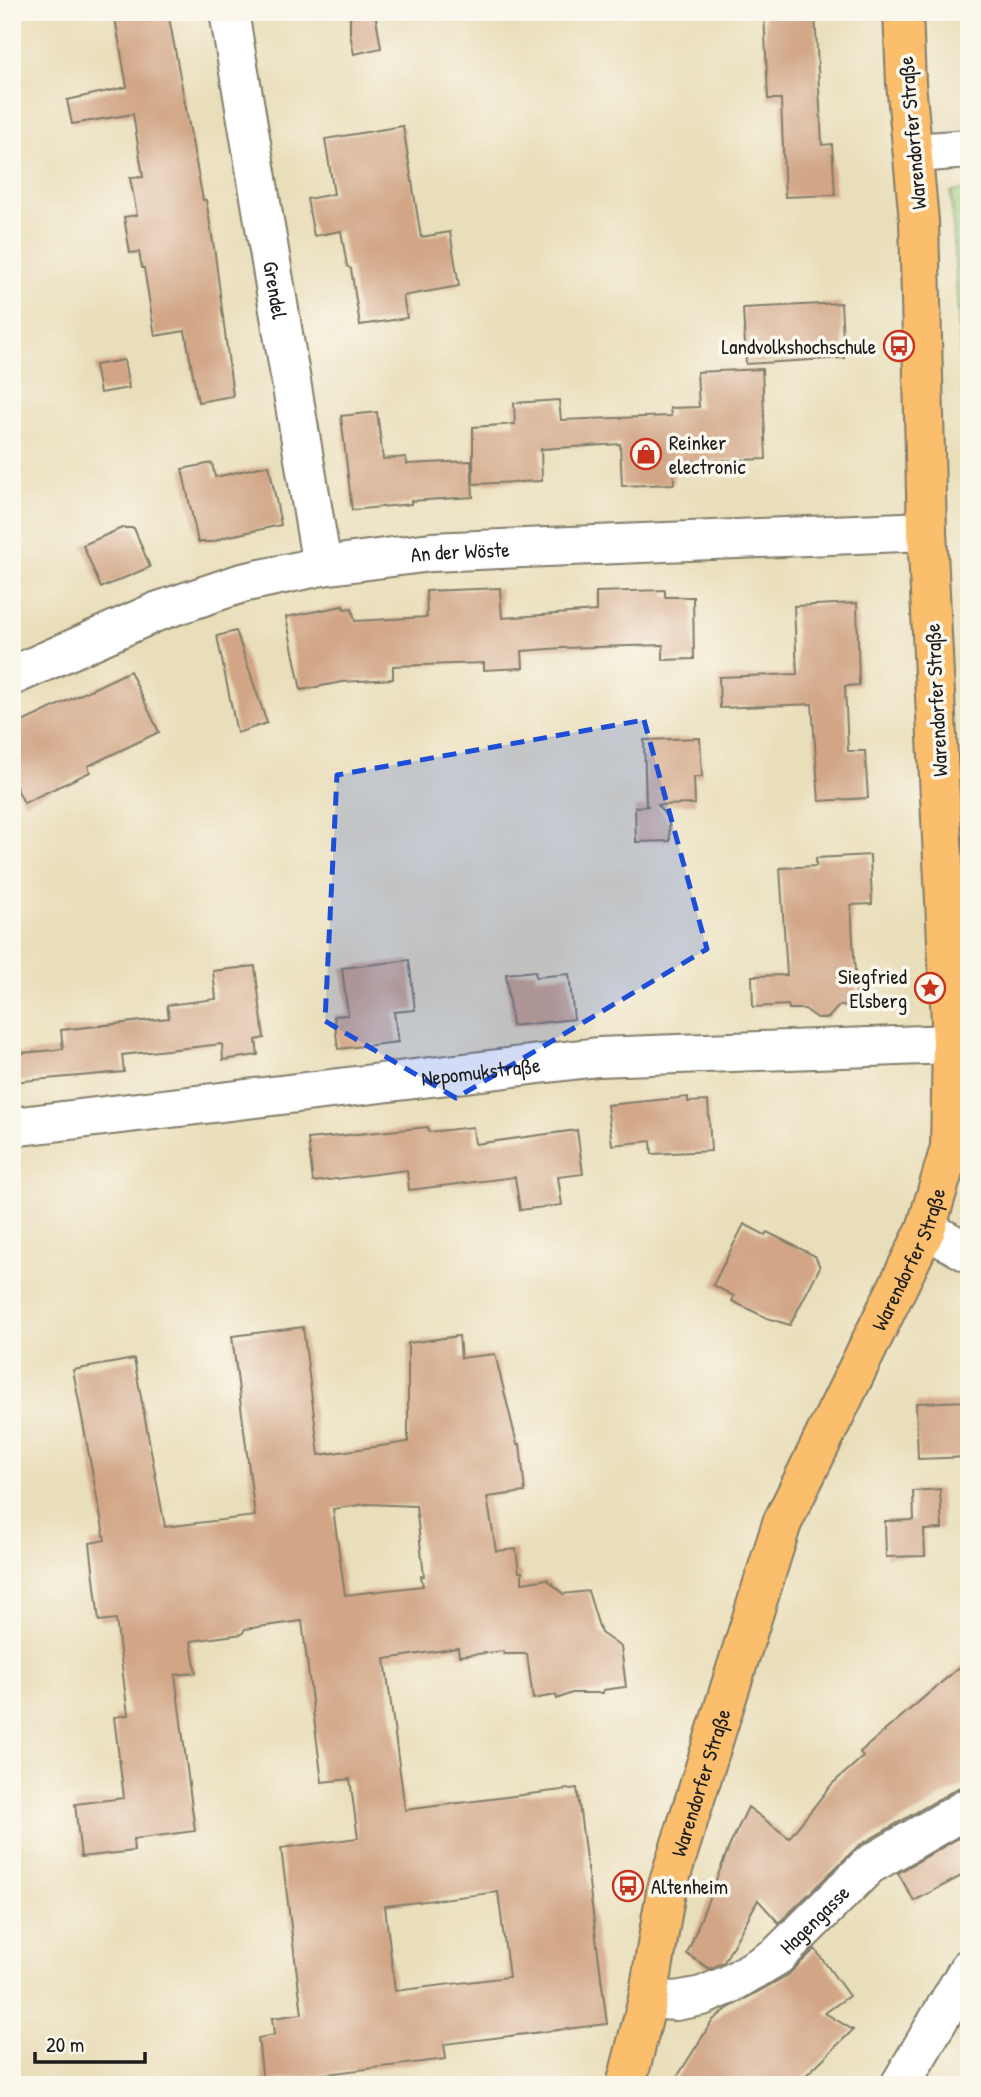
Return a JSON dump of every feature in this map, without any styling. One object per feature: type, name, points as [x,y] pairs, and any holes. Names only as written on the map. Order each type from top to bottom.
[{"type":"main road","name":"Warendorfer Straße","points":[[626,2085],[648,1999],[666,1891],[677,1851],[782,1522],[926,1229],[950,1148],[952,1044],[927,531],[919,220],[903,12]]},
{"type":"street","name":"Grendel","points":[[229,12],[322,566]]},
{"type":"street","points":[[914,153],[969,149]]},
{"type":"street","name":"An der Wöste","points":[[12,676],[156,612],[242,583],[322,566],[430,552],[927,531]]},
{"type":"street","name":"Nepomukstraße","points":[[12,1128],[598,1057],[952,1044]]},
{"type":"street","points":[[926,1229],[969,1253]]},
{"type":"street","name":"Hagengasse","points":[[648,1999],[676,2001],[702,1996],[738,1980],[777,1956],[869,1865],[969,1807]]},
{"type":"street","points":[[900,2085],[969,1969]]},
{"type":"highlighted area","points":[[644,720],[707,949],[456,1098],[325,1021],[337,775]]},
{"type":"green space","points":[[969,189],[969,502],[951,192]]},
{"type":"building","points":[[114,12],[168,12],[203,200],[206,200],[233,396],[198,402],[185,331],[155,336],[144,268],[139,252],[130,253],[124,217],[137,215],[130,178],[143,177],[133,114],[72,124],[67,100],[127,87]]},
{"type":"building","points":[[350,12],[375,12],[381,48],[354,54]]},
{"type":"building","points":[[764,12],[815,12],[822,145],[832,144],[835,195],[785,197],[781,99],[768,99]]},
{"type":"building","points":[[403,126],[421,237],[450,232],[459,286],[403,296],[407,318],[360,325],[351,269],[347,266],[341,231],[314,236],[307,199],[334,194],[325,139]]},
{"type":"building","points":[[841,303],[844,358],[746,364],[743,308]]},
{"type":"building","points":[[124,360],[129,388],[100,393],[95,365]]},
{"type":"building","points":[[762,369],[766,459],[673,462],[674,484],[622,486],[620,444],[541,449],[542,481],[473,484],[473,427],[515,424],[514,403],[559,400],[561,420],[671,416],[670,408],[699,407],[697,372]]},
{"type":"building","points":[[377,412],[383,459],[406,457],[407,464],[471,461],[473,497],[411,501],[411,504],[352,510],[341,416]]},
{"type":"building","points":[[212,463],[215,477],[269,465],[281,525],[213,542],[198,542],[182,469]]},
{"type":"building","points":[[122,528],[134,528],[150,567],[101,588],[83,545]]},
{"type":"building","points":[[500,588],[502,618],[596,611],[596,592],[665,590],[665,597],[693,597],[694,659],[663,660],[663,645],[522,651],[523,668],[484,670],[484,663],[393,666],[393,679],[342,682],[301,690],[286,617],[343,606],[344,609],[352,608],[355,621],[427,617],[426,591]]},
{"type":"building","points":[[857,603],[859,685],[845,686],[848,751],[865,751],[868,798],[819,801],[812,704],[720,708],[719,677],[797,674],[794,606]]},
{"type":"building","points":[[236,631],[267,723],[237,733],[217,636]]},
{"type":"building","points":[[130,671],[159,732],[88,766],[90,772],[24,803],[12,779],[12,727]]},
{"type":"building","points":[[700,738],[702,777],[694,777],[695,804],[658,805],[669,821],[670,841],[636,842],[635,807],[649,806],[646,806],[644,740]]},
{"type":"building","points":[[870,855],[872,904],[851,905],[857,1005],[839,1006],[828,1018],[817,1018],[805,1009],[789,1009],[788,1005],[753,1007],[752,976],[787,975],[780,868],[816,866],[816,858]]},
{"type":"building","points":[[409,960],[415,1010],[394,1012],[398,1042],[338,1049],[334,1016],[348,1015],[342,968]]},
{"type":"building","points":[[255,966],[264,1038],[256,1040],[258,1055],[223,1060],[222,1044],[122,1055],[124,1072],[12,1082],[12,1054],[63,1049],[61,1030],[169,1018],[167,1005],[216,999],[213,971]]},
{"type":"building","points":[[535,971],[536,977],[569,974],[574,1019],[512,1026],[506,974]]},
{"type":"building","points":[[688,1097],[688,1102],[708,1101],[711,1151],[652,1154],[651,1141],[612,1145],[607,1105]]},
{"type":"building","points":[[428,1127],[429,1132],[473,1127],[475,1144],[577,1130],[583,1174],[558,1177],[562,1205],[520,1210],[515,1177],[409,1190],[407,1170],[313,1182],[308,1139]]},
{"type":"building","points":[[744,1224],[765,1235],[767,1232],[815,1256],[820,1267],[790,1325],[767,1318],[732,1301],[734,1296],[713,1285]]},
{"type":"building","points":[[303,1327],[319,1455],[408,1442],[408,1343],[459,1336],[461,1358],[495,1354],[517,1444],[520,1444],[525,1492],[487,1497],[496,1551],[516,1549],[522,1583],[547,1579],[563,1594],[588,1591],[601,1633],[621,1647],[626,1687],[603,1690],[603,1693],[572,1693],[557,1699],[556,1695],[533,1699],[527,1654],[504,1654],[504,1651],[459,1656],[458,1648],[385,1659],[405,1810],[577,1788],[607,2024],[444,2044],[446,2059],[263,2082],[258,2038],[274,2035],[272,2018],[302,2014],[281,1848],[358,1838],[350,1779],[322,1782],[302,1621],[245,1629],[242,1634],[191,1641],[196,1673],[175,1675],[195,1831],[133,1839],[134,1851],[81,1857],[75,1804],[124,1798],[114,1717],[128,1715],[116,1619],[99,1621],[90,1543],[105,1540],[73,1370],[134,1359],[165,1527],[255,1516],[232,1336]],"holes":[[[366,1504],[416,1506],[423,1586],[345,1595],[333,1509]],[[498,1892],[509,1977],[395,1991],[385,1906]]]},
{"type":"building","points":[[969,1401],[969,1457],[918,1459],[916,1403]]},
{"type":"building","points":[[940,1489],[942,1529],[924,1530],[925,1556],[886,1557],[885,1521],[914,1520],[913,1491]]},
{"type":"building","points":[[969,1659],[969,1785],[958,1788],[858,1846],[779,1923],[758,1900],[724,1962],[710,1969],[687,1954],[729,1847],[748,1807],[789,1838],[832,1784],[863,1757],[860,1752]]},
{"type":"building","points":[[969,1832],[969,1872],[914,1901],[898,1873]]},
{"type":"building","points":[[815,1949],[849,1996],[825,2013],[853,2030],[796,2085],[672,2085],[713,2020],[727,2009],[788,1975]]},
{"type":"place","name":"Landvolkshochschule","points":[[899,346]]},
{"type":"place","name":"Reinker electronic","points":[[646,454]]},
{"type":"place","name":"Siegfried Elsberg","points":[[930,988]]},
{"type":"place","name":"Altenheim","points":[[628,1886]]}]
